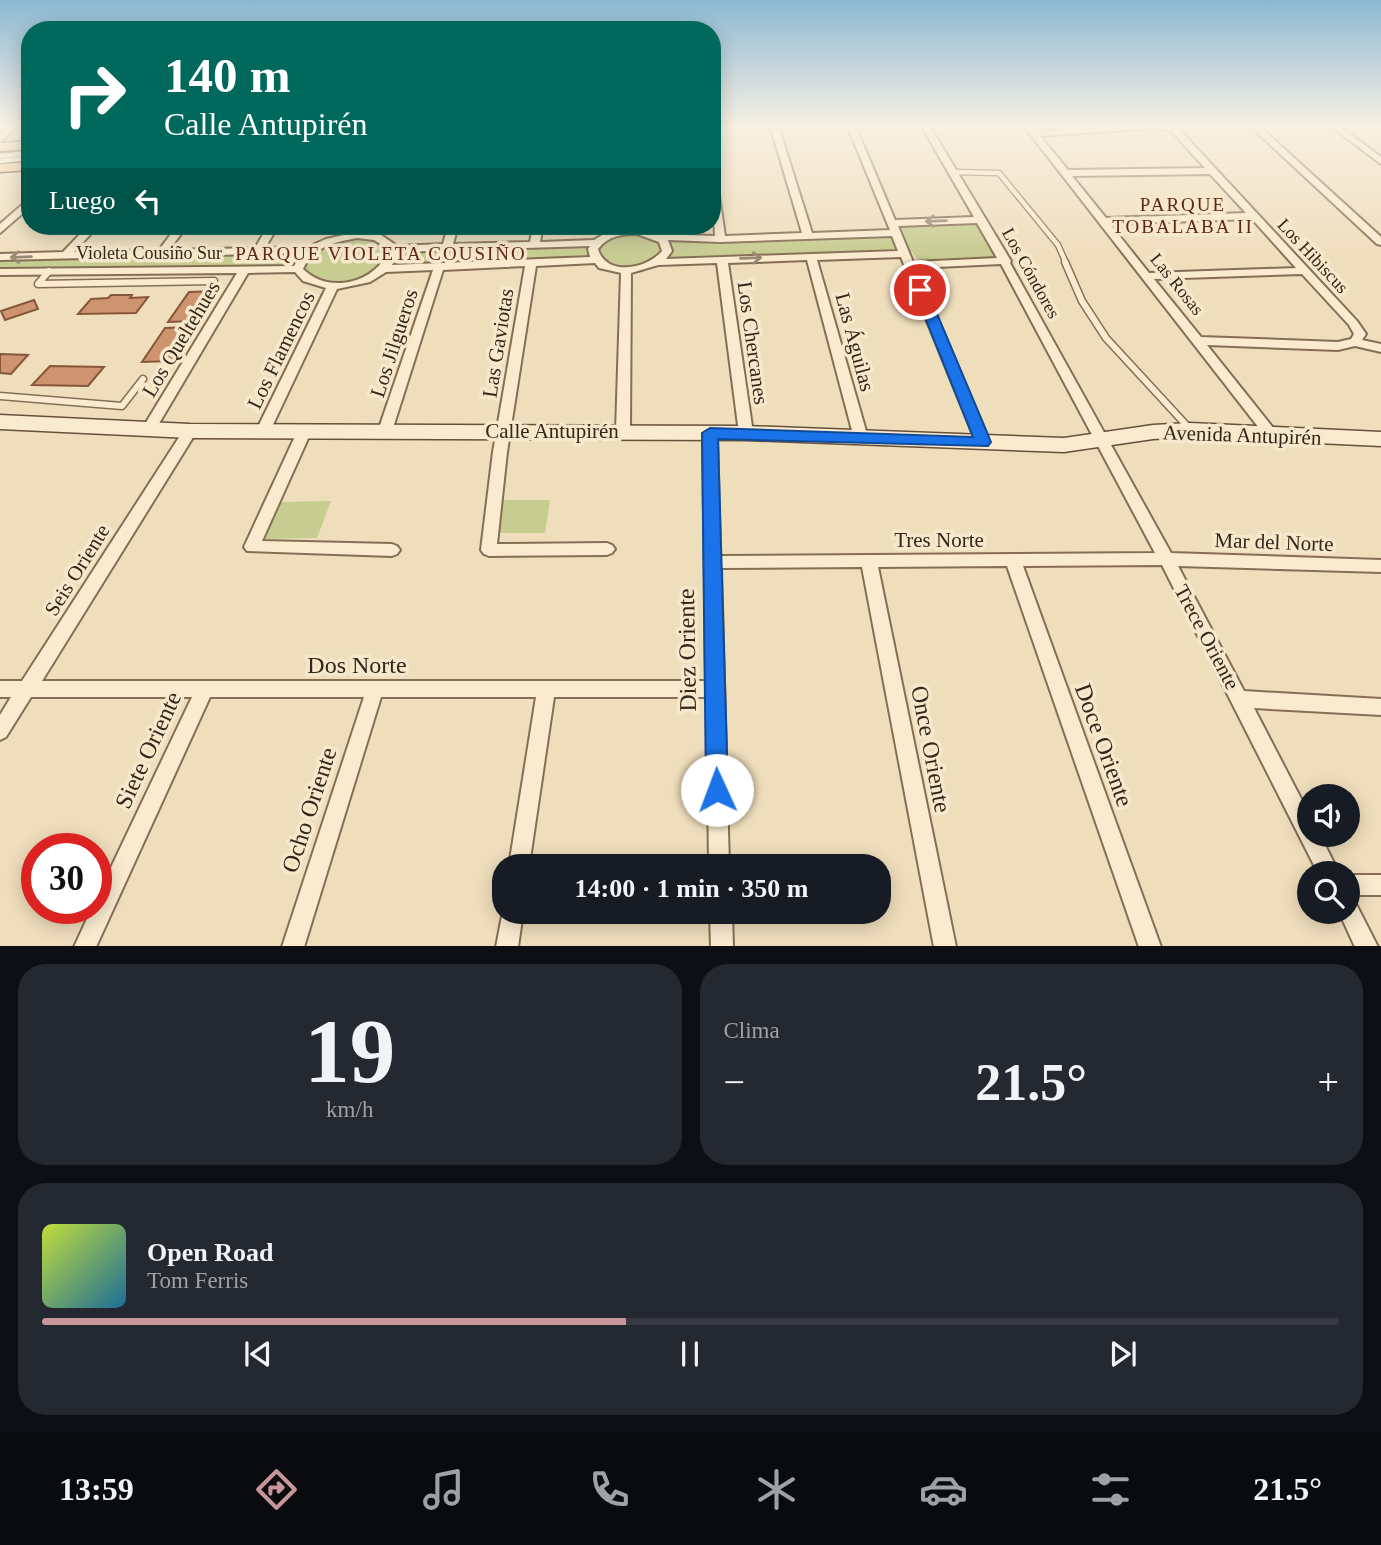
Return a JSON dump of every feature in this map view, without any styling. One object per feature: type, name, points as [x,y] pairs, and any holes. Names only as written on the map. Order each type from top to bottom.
[{"type":"street","points":[[787,169],[807,236]]},
{"type":"street","points":[[869,169],[983,442]]},
{"type":"street","name":"Los Cóndores","points":[[951,169],[1006,261],[1103,440]]},
{"type":"street","name":"Las Rosas","points":[[1063,169],[1271,434]]},
{"type":"street","points":[[1301,169],[1381,242]]},
{"type":"street","points":[[1066,173],[1211,170]]},
{"type":"street","name":"Los Hibiscus","points":[[1211,170],[1353,323],[1360,334],[1355,342]]},
{"type":"street","points":[[0,230],[21,210]]},
{"type":"street","points":[[1104,221],[1255,216]]},
{"type":"street","points":[[653,235],[720,239],[807,236],[981,220]]},
{"type":"street","points":[[66,255],[85,235]]},
{"type":"street","points":[[162,253],[175,235]]},
{"type":"street","points":[[258,251],[268,235]]},
{"type":"street","points":[[343,235],[310,250],[300,259],[298,268],[303,278],[315,284],[333,286],[370,278],[393,259],[394,249],[387,241],[372,235]]},
{"type":"street","points":[[447,247],[450,235]]},
{"type":"street","points":[[535,244],[536,235]]},
{"type":"street","points":[[394,249],[596,243],[608,235]]},
{"type":"street","points":[[719,235],[720,239]]},
{"type":"street","points":[[657,236],[663,240],[667,251],[659,262]]},
{"type":"street","points":[[596,243],[593,254],[597,260],[614,269],[626,270],[639,270],[659,262],[811,256],[1006,261]]},
{"type":"street","points":[[0,257],[310,250]]},
{"type":"street","name":"Las Águilas","points":[[811,256],[861,438]]},
{"type":"street","name":"Los Chercanes","points":[[722,259],[746,433]]},
{"type":"street","points":[[384,269],[597,260]]},
{"type":"street","name":"Las Gaviotas","points":[[531,262],[504,431],[489,550],[607,549]]},
{"type":"street","name":"Los Jilgueros","points":[[385,432],[439,267]]},
{"type":"street","name":"Violeta Cousiño Sur","points":[[0,272],[298,268]]},
{"type":"street","name":"Los Queltehues","points":[[149,429],[245,269]]},
{"type":"street","points":[[623,431],[626,270]]},
{"type":"street","points":[[1148,276],[1305,271]]},
{"type":"street","name":"Los Flamencos","points":[[263,431],[333,286]]},
{"type":"street","points":[[1200,341],[1338,346],[1355,342],[1381,348]]},
{"type":"street","name":"Calle Antupirén","points":[[1,424],[190,431],[746,433],[1064,445],[1103,440]]},
{"type":"street","name":"Avenida Antupirén","points":[[1103,440],[1153,432],[1191,430],[1381,439]]},
{"type":"street","name":"Seis Oriente","points":[[0,731],[190,431]]},
{"type":"street","points":[[304,432],[252,547],[392,550]]},
{"type":"street","name":"Diez Oriente","points":[[710,433],[719,854]]},
{"type":"street","name":"Trece Oriente","points":[[1103,440],[1297,812]]},
{"type":"street","name":"Tres Norte","points":[[712,562],[1166,559]]},
{"type":"street","name":"Mar del Norte","points":[[1166,559],[1381,566]]},
{"type":"street","name":"Doce Oriente","points":[[1013,560],[1150,946]]},
{"type":"street","name":"Once Oriente","points":[[869,561],[946,946]]},
{"type":"street","name":"Dos Norte","points":[[0,689],[714,689]]},
{"type":"street","name":"Siete Oriente","points":[[85,946],[205,689]]},
{"type":"street","name":"Ocho Oriente","points":[[293,946],[376,689]]},
{"type":"street","points":[[521,854],[546,690]]},
{"type":"street","points":[[1239,699],[1381,707]]},
{"type":"street","points":[[1360,885],[1381,885]]},
{"type":"street","points":[[507,946],[510,924]]},
{"type":"street","points":[[721,924],[722,946]]},
{"type":"street","points":[[1356,924],[1366,946]]},
{"type":"lane","points":[[953,172],[999,173],[1058,245],[1082,301],[1107,338],[1191,430]]},
{"type":"lane","points":[[50,271],[38,284],[214,281]]},
{"type":"lane","points":[[0,396],[122,406],[143,379]]},
{"type":"green space","name":"PARQUE VIOLETA COUSIÑO","points":[[979,221],[1001,258],[918,260],[912,252],[655,260],[627,268],[600,259],[380,268],[350,281],[329,283],[310,275],[303,267],[0,272],[0,258],[313,251],[352,237],[372,239],[389,250],[600,244],[619,235],[654,237],[901,234],[899,225]]},
{"type":"green space","points":[[501,500],[550,500],[545,533],[495,533]]},
{"type":"green space","points":[[331,501],[317,538],[262,539],[278,502]]},
{"type":"building","points":[[216,291],[196,321],[168,322],[189,292]]},
{"type":"building","points":[[111,295],[148,297],[136,313],[78,314],[91,299],[108,298]]},
{"type":"building","points":[[34,300],[38,309],[5,320],[1,311]]},
{"type":"building","points":[[193,327],[172,361],[142,362],[165,328]]},
{"type":"building","points":[[0,354],[28,355],[11,374],[0,373]]},
{"type":"building","points":[[50,366],[104,367],[88,386],[32,385]]},
{"type":"district","name":"PARQUE TOBALABA II","points":[[1183,215]]},
{"type":"district","name":"PARQUE VIOLETA COUSIÑO","points":[[381,253]]},
{"type":"route","points":[[717,790],[710,433],[983,442],[920,290]]}]
